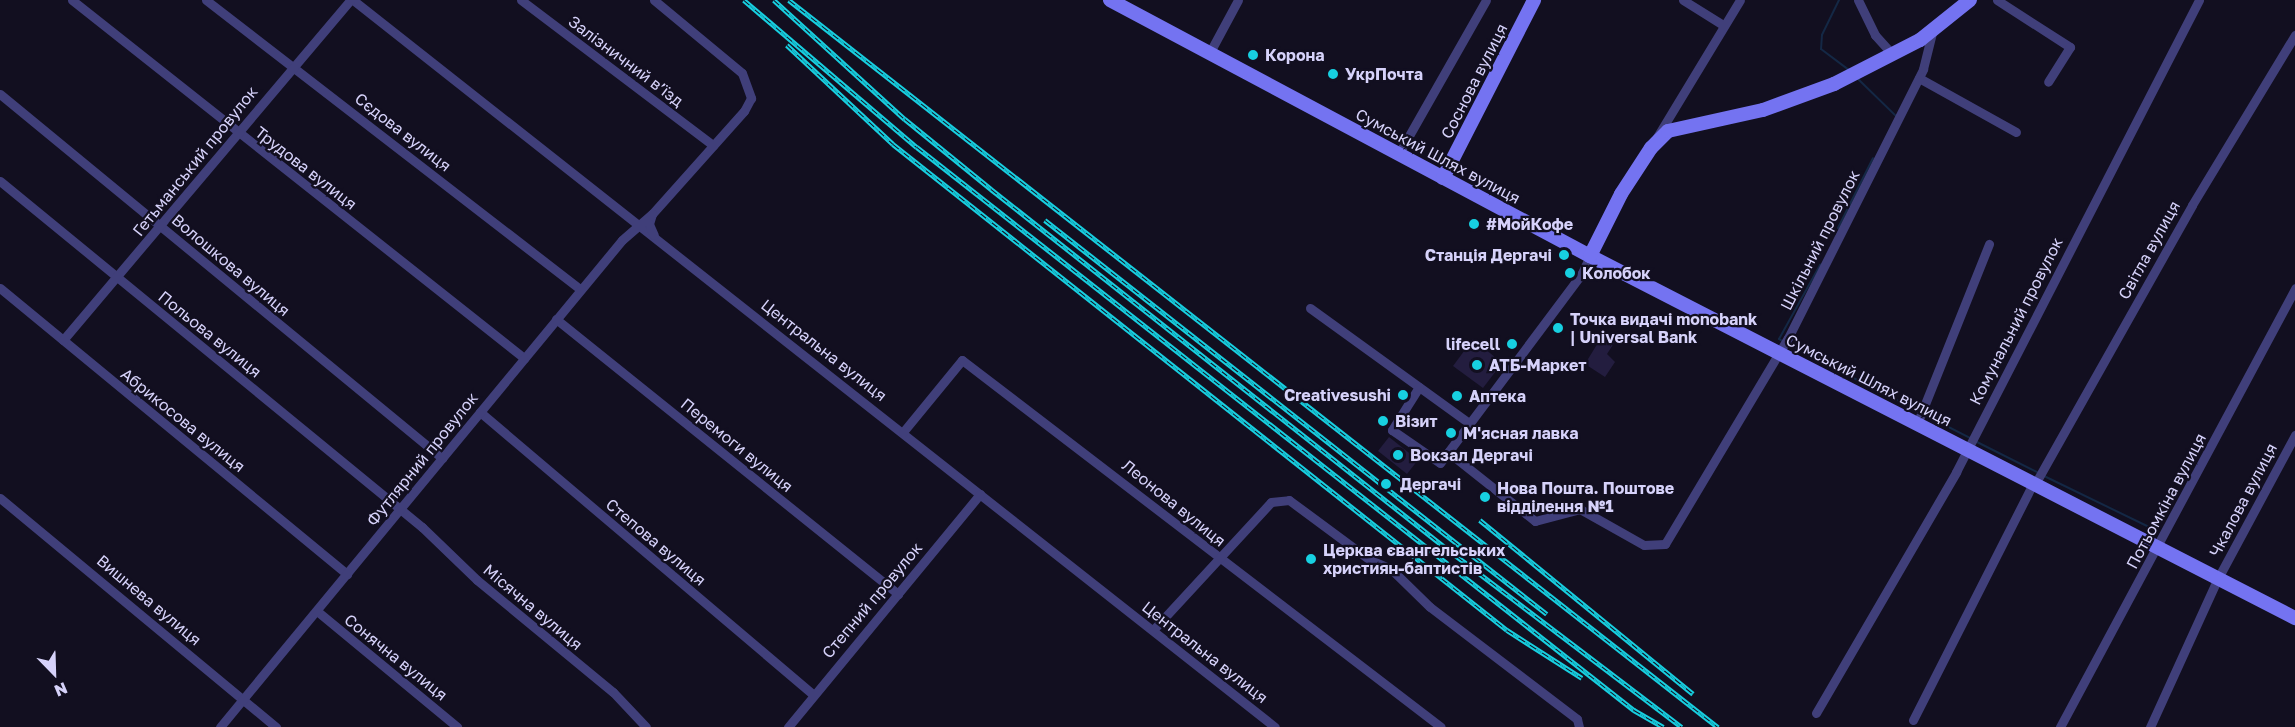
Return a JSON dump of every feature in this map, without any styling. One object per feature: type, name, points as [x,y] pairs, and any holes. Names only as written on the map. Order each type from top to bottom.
[{"type":"main road","name":"Сумський Шлях вулиця","points":[[1110,0],[1590,256],[2158,546],[2217,580],[2295,618]]},
{"type":"main road","name":"Соснова вулиця","points":[[1443,178],[1534,0]]},
{"type":"main road","points":[[1590,256],[1651,148],[1668,131],[1763,110],[1853,74],[1893,55],[1932,32],[1970,0]]},
{"type":"street","name":"Трудова вулиця","points":[[72,0],[524,358]]},
{"type":"street","name":"Сєдова вулиця","points":[[206,0],[293,65],[580,290]]},
{"type":"street","name":"Гетьманський провулок","points":[[63,340],[119,279],[160,225],[237,132],[352,0]]},
{"type":"street","name":"Центральна вулиця","points":[[352,0],[637,226],[654,235],[1275,727]]},
{"type":"street","name":"Залізничний в’їзд","points":[[521,0],[714,145]]},
{"type":"street","name":"Футлярний провулок","points":[[220,727],[580,290],[744,111],[751,98],[749,87],[723,54],[654,0]]},
{"type":"street","points":[[1210,52],[1238,0]]},
{"type":"street","points":[[1398,155],[1486,0]]},
{"type":"street","points":[[1683,0],[1723,25]]},
{"type":"street","points":[[1651,148],[1740,0]]},
{"type":"street","points":[[1858,0],[1875,35],[1893,55]]},
{"type":"street","points":[[1997,0],[2070,47],[2048,82]]},
{"type":"street","name":"Комунальний провулок","points":[[1816,713],[1967,449],[2199,0]]},
{"type":"street","name":"Шкільний провулок","points":[[1448,452],[1535,521],[1564,510],[1580,509],[1644,545],[1665,544],[1779,353],[1918,78],[1932,32]]},
{"type":"street","name":"Світла вулиця","points":[[1912,720],[2034,483],[2192,205],[2295,35]]},
{"type":"street","points":[[1918,78],[2016,132]]},
{"type":"street","name":"Волошкова вулиця","points":[[0,94],[442,458]]},
{"type":"street","name":"Польова вулиця","points":[[0,181],[400,510]]},
{"type":"street","points":[[652,214],[649,224],[654,235]]},
{"type":"street","points":[[1917,424],[1989,244]]},
{"type":"street","points":[[1419,387],[1392,430],[1440,463],[1582,273],[1590,256]]},
{"type":"street","name":"Абрикосова вулиця","points":[[0,288],[347,574]]},
{"type":"street","name":"Потьомкіна вулиця","points":[[2060,727],[2295,288]]},
{"type":"street","points":[[1310,308],[1469,423]]},
{"type":"street","name":"Перемоги вулиця","points":[[556,319],[898,594]]},
{"type":"street","name":"Леонова вулиця","points":[[903,432],[962,360],[1441,727]]},
{"type":"street","name":"Степова вулиця","points":[[480,412],[812,694]]},
{"type":"street","name":"Чкалова вулиця","points":[[2150,727],[2217,580],[2295,435]]},
{"type":"street","name":"Степний провулок","points":[[788,727],[812,694],[980,494]]},
{"type":"street","name":"Вишнева вулиця","points":[[0,498],[276,727]]},
{"type":"street","points":[[1153,630],[1218,558],[1280,498],[1370,560],[1391,569],[1430,607],[1577,719],[1580,727]]},
{"type":"street","name":"Місячна вулиця","points":[[400,510],[613,692],[646,727]]},
{"type":"street","name":"Сонячна вулиця","points":[[316,611],[457,727]]},
{"type":"building","points":[[1604,333],[1616,340],[1607,354],[1615,362],[1605,377],[1585,364]]},
{"type":"building","name":"АТБ-Маркет","points":[[1473,339],[1502,363],[1483,388],[1453,366]]},
{"type":"building","name":"Вокзал Дергачі","points":[[1389,437],[1418,460],[1407,474],[1378,451]]},
{"type":"waterway","points":[[1839,0],[1822,35],[1821,49],[1850,71]]},
{"type":"waterway","points":[[1856,77],[1896,116]]},
{"type":"waterway","points":[[1838,228],[1873,158]]},
{"type":"waterway","points":[[1784,342],[1779,339],[1820,265]]},
{"type":"waterway","points":[[1789,345],[1920,412]]},
{"type":"waterway","points":[[1925,415],[1970,438]]},
{"type":"waterway","points":[[1975,441],[2037,472]]},
{"type":"waterway","points":[[2042,475],[2153,529]]},
{"type":"railway","points":[[744,0],[917,147],[1634,710],[1663,727]]},
{"type":"railway","points":[[774,0],[905,119],[991,189],[1446,548],[1682,727]]},
{"type":"railway","points":[[789,0],[1718,727]]},
{"type":"railway","points":[[787,45],[893,144],[1507,630],[1582,678]]},
{"type":"railway","points":[[1045,220],[1547,614]]},
{"type":"railway","points":[[1480,520],[1693,694]]},
{"type":"place","name":"Корона","points":[[1253,55]]},
{"type":"place","name":"УкрПочта","points":[[1333,74]]},
{"type":"place","name":"#МойКофе","points":[[1474,224]]},
{"type":"place","name":"Станція Дергачі","points":[[1564,255]]},
{"type":"place","name":"Колобок","points":[[1570,273]]},
{"type":"place","name":"Точка видачі monobank | Universal Bank","points":[[1558,328]]},
{"type":"place","name":"lifecell","points":[[1512,344]]},
{"type":"place","name":"АТБ-Маркет","points":[[1477,365]]},
{"type":"place","name":"Creativesushi","points":[[1403,395]]},
{"type":"place","name":"Аптека","points":[[1457,396]]},
{"type":"place","name":"Візит","points":[[1383,421]]},
{"type":"place","name":"М'ясная лавка","points":[[1451,433]]},
{"type":"place","name":"Вокзал Дергачі","points":[[1398,455]]},
{"type":"place","name":"Дергачі","points":[[1386,484]]},
{"type":"place","name":"Нова Пошта. Поштове відділення №1","points":[[1485,497]]},
{"type":"place","name":"Церква євангельських християн-баптистів","points":[[1311,559]]}]
